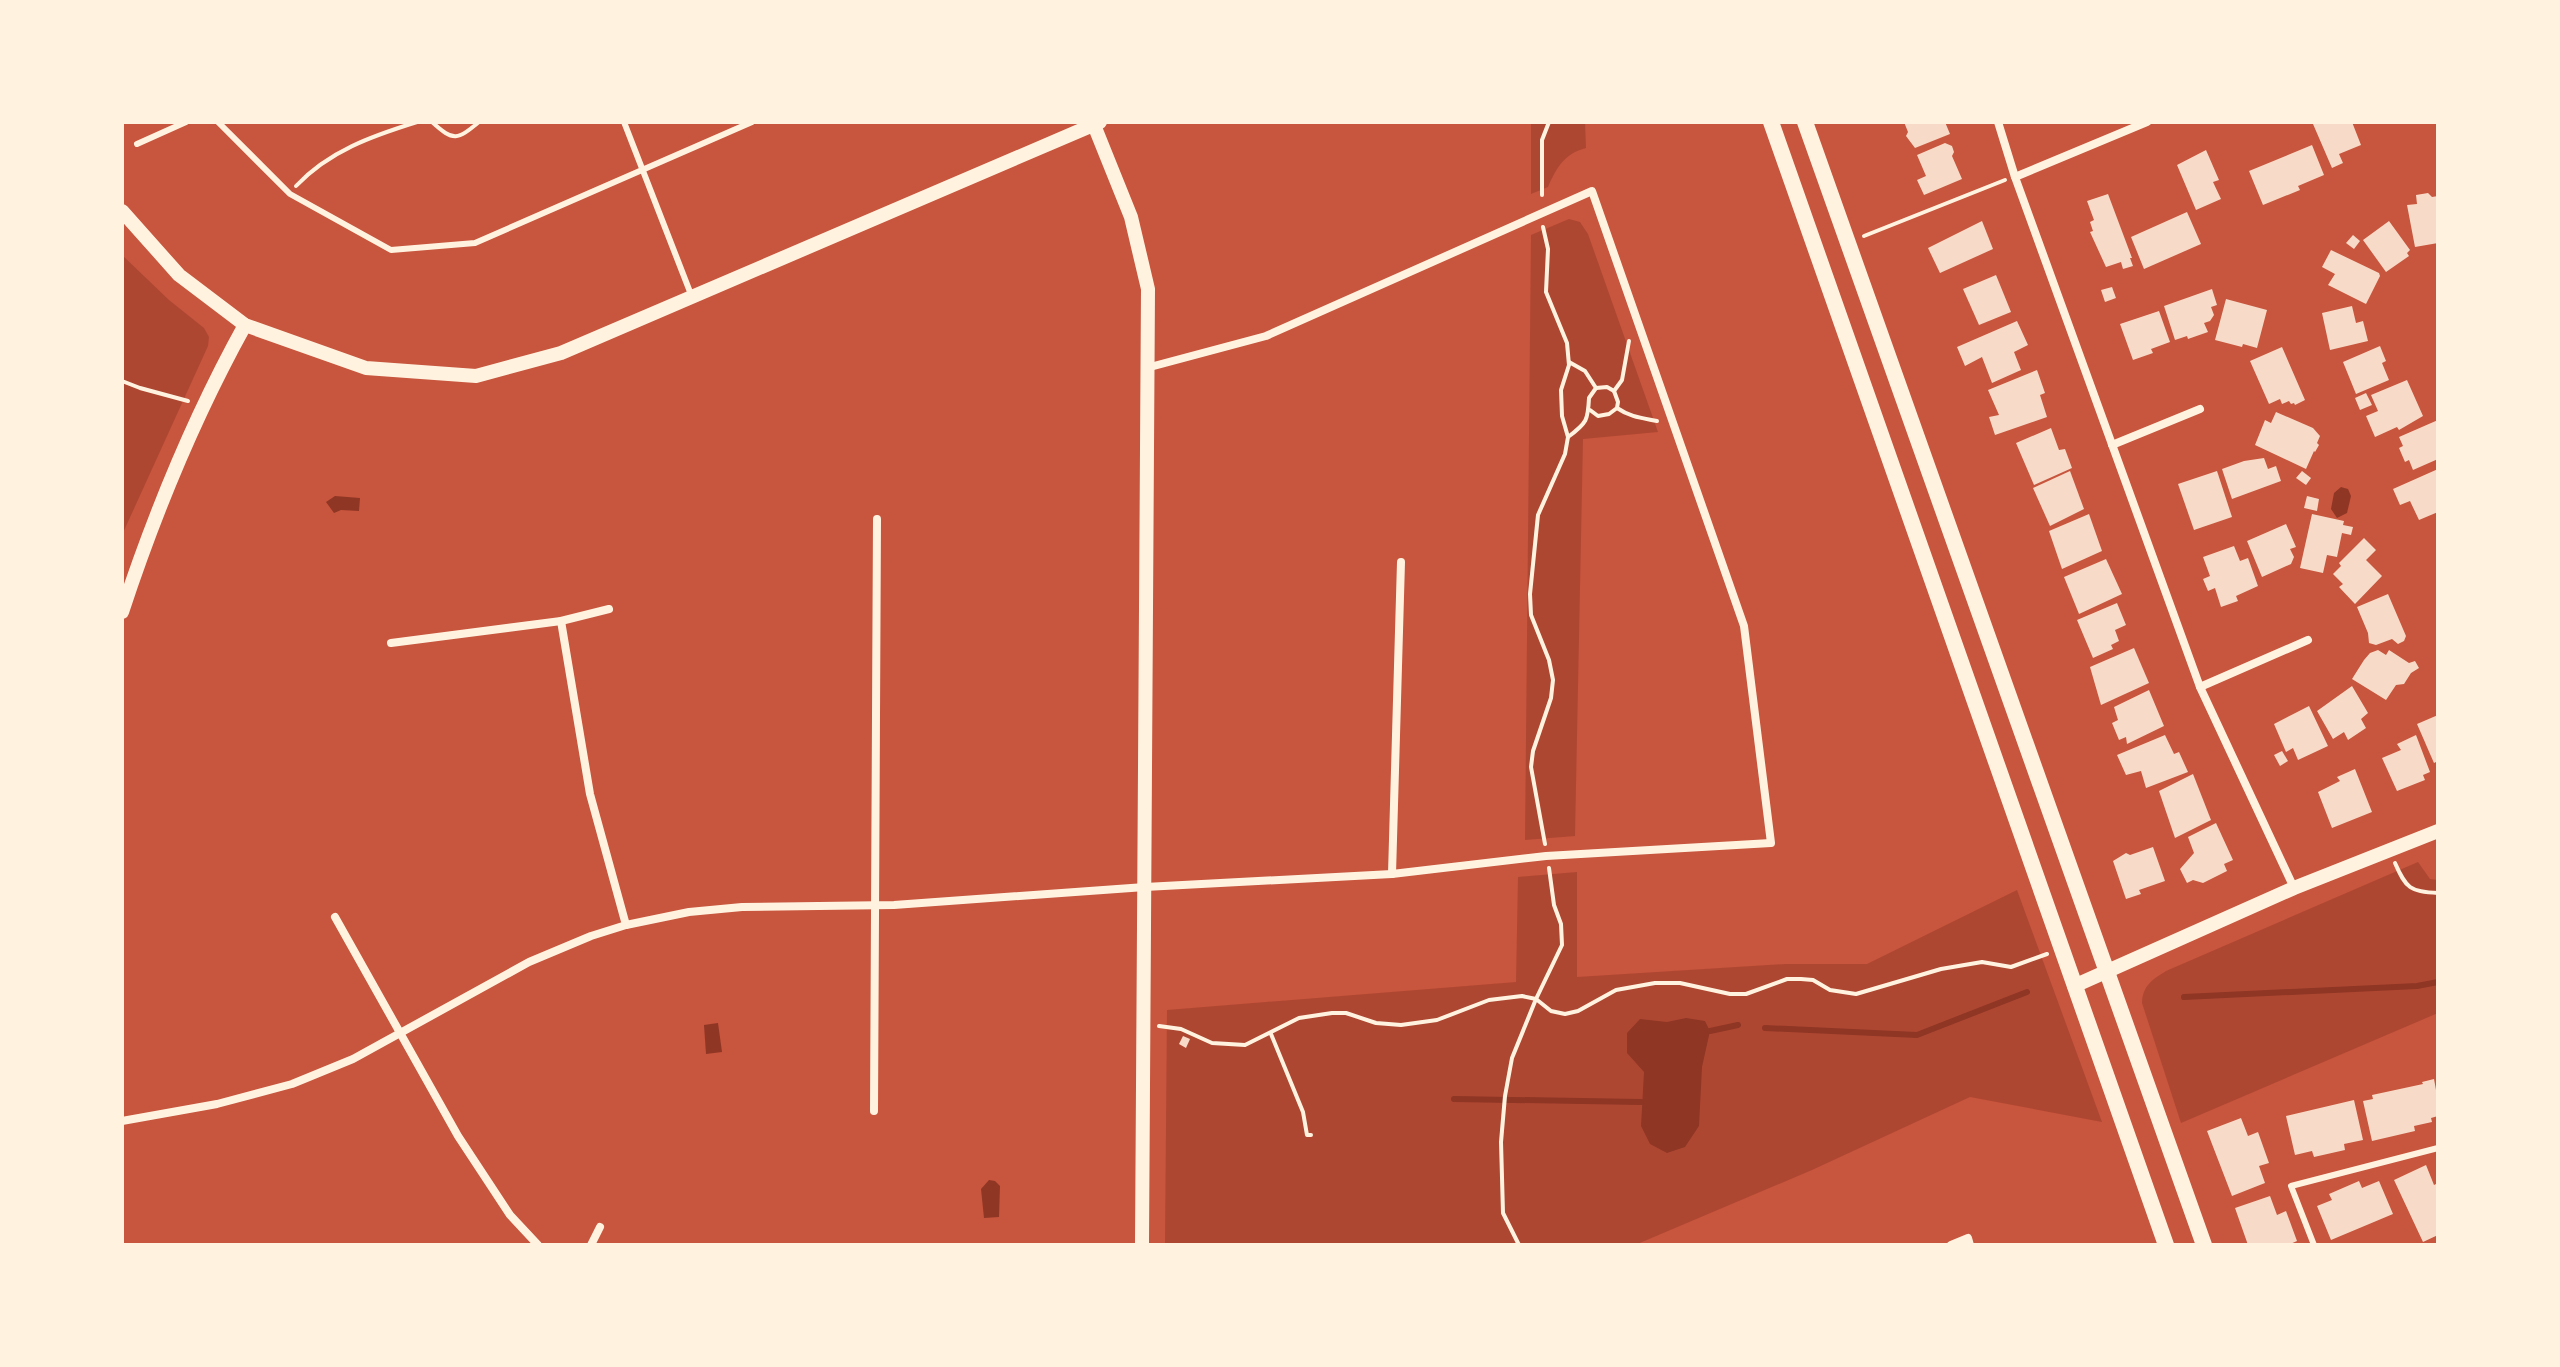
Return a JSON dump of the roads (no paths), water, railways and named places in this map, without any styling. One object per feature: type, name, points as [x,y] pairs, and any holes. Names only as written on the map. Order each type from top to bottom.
[{"type":"main road","points":[[1771,122],[2166,1245]]},
{"type":"main road","points":[[1805,122],[2204,1245]]},
{"type":"street","points":[[1998,122],[2015,177],[2200,687],[2294,888]]},
{"type":"street","points":[[2015,177],[2147,122]]},
{"type":"street","points":[[122,211],[179,275],[245,325],[366,368],[476,376],[561,353],[1097,124],[1131,217],[1148,289],[1150,367],[1142,1245]]},
{"type":"street","points":[[122,1121],[217,1104],[292,1084],[353,1059],[507,972],[591,936],[626,925],[720,908],[874,906],[1392,874],[1546,856],[1771,843],[1744,626],[1592,191],[1266,336],[1150,367]]},
{"type":"street","points":[[122,612],[165,492],[202,407],[245,325]]},
{"type":"street","points":[[2112,445],[2200,409]]},
{"type":"street","points":[[874,1111],[877,519]]},
{"type":"street","points":[[1392,874],[1401,562]]},
{"type":"street","points":[[391,643],[561,621],[609,609]]},
{"type":"street","points":[[561,621],[590,794],[626,925]]},
{"type":"street","points":[[2200,687],[2308,640]]},
{"type":"street","points":[[2074,986],[2294,888],[2438,831]]},
{"type":"street","points":[[335,917],[490,1188],[538,1245]]},
{"type":"street","points":[[591,1245],[600,1227]]},
{"type":"street","points":[[1951,1245],[1969,1242]]},
{"type":"lane","points":[[137,144],[186,122]]},
{"type":"lane","points":[[218,122],[290,194],[391,250],[475,243],[752,122]]},
{"type":"lane","points":[[624,122],[692,297]]},
{"type":"lane","points":[[2314,1245],[2291,1186],[2438,1148]]},
{"type":"waterway","points":[[2184,997],[2417,986],[2438,982]]},
{"type":"waterway","points":[[1765,1028],[1917,1035],[2027,992]]},
{"type":"waterway","points":[[1710,1031],[1738,1025]]},
{"type":"waterway","points":[[1454,1099],[1641,1102]]}]
